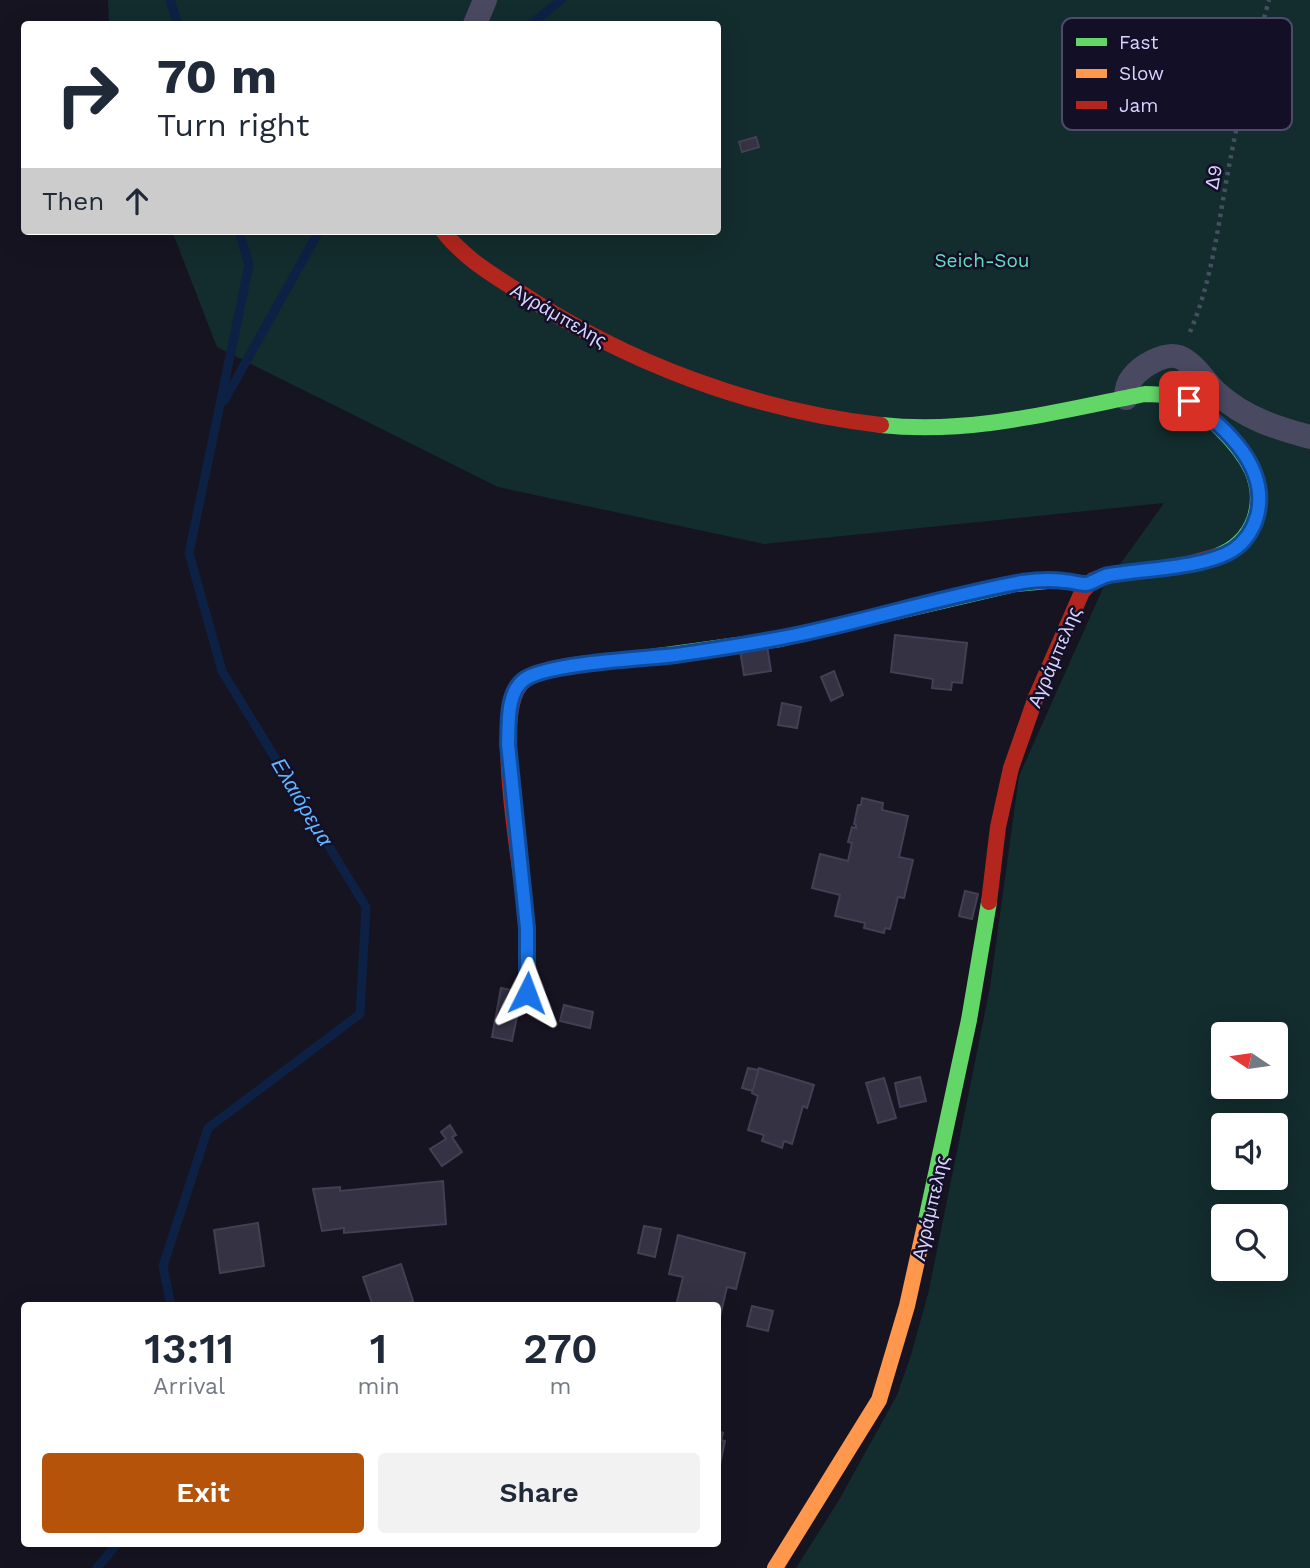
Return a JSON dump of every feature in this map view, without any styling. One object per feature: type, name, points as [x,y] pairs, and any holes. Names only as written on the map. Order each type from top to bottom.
[{"type":"street","points":[[476,21],[485,0]]},
{"type":"street","name":"Αγράμπελης","points":[[446,235],[483,268],[571,327],[712,387],[796,410],[873,424],[934,428],[1007,422],[1144,394],[1168,394],[1189,401],[1231,438],[1249,460],[1258,486],[1258,510],[1253,526],[1247,538],[1225,554],[1193,562],[1108,575],[1087,584],[1072,612],[1036,697],[1005,789],[983,949],[958,1079],[918,1259],[883,1389],[865,1426],[775,1568]]},
{"type":"street","points":[[1126,398],[1127,387],[1135,374],[1157,360],[1168,356],[1179,357],[1241,412],[1278,429],[1310,437]]},
{"type":"street","points":[[527,993],[527,928],[508,744],[513,698],[520,684],[528,677],[572,667],[774,640],[1021,582],[1057,580],[1087,584]]},
{"type":"path","name":"Δ9","points":[[1265,18],[1269,0]]},
{"type":"path","name":"Δ9","points":[[1179,357],[1201,305],[1237,130]]},
{"type":"green space","name":"Seich-Sou","points":[[108,0],[1310,0],[1310,1568],[796,1568],[839,1500],[897,1395],[911,1355],[929,1290],[990,987],[1019,776],[1103,588],[1164,503],[764,544],[498,487],[217,347],[174,235],[721,235],[721,21],[109,21]]},
{"type":"building","points":[[756,137],[759,147],[742,152],[739,142]]},
{"type":"building","points":[[895,635],[967,643],[962,683],[952,682],[951,690],[932,688],[933,679],[891,672]]},
{"type":"building","points":[[767,646],[771,671],[744,675],[740,650]]},
{"type":"building","points":[[834,671],[843,695],[831,701],[821,677]]},
{"type":"building","points":[[782,703],[801,707],[797,728],[778,725]]},
{"type":"building","points":[[862,798],[883,803],[882,810],[908,816],[899,857],[913,860],[904,898],[898,897],[890,929],[885,928],[884,933],[864,928],[865,923],[835,916],[840,895],[812,888],[820,854],[848,861],[852,843],[848,842],[852,827],[856,828],[854,824]]},
{"type":"building","points":[[965,891],[978,894],[972,919],[959,916]]},
{"type":"building","points":[[501,988],[522,992],[512,1041],[492,1037]]},
{"type":"building","points":[[564,1005],[593,1012],[590,1028],[560,1021]]},
{"type":"building","points":[[748,1068],[759,1070],[753,1091],[742,1088]]},
{"type":"building","points":[[759,1068],[814,1085],[807,1108],[803,1106],[792,1144],[784,1141],[782,1148],[762,1141],[764,1135],[748,1130],[758,1096],[752,1093]]},
{"type":"building","points":[[920,1077],[926,1101],[900,1107],[895,1083]]},
{"type":"building","points":[[884,1078],[896,1118],[878,1123],[866,1083]]},
{"type":"building","points":[[450,1125],[456,1135],[452,1137],[462,1152],[442,1166],[430,1149],[446,1139],[441,1132]]},
{"type":"building","points":[[443,1181],[446,1224],[344,1233],[344,1228],[322,1231],[313,1189],[340,1187],[340,1191]]},
{"type":"building","points":[[258,1223],[264,1266],[220,1273],[214,1230]]},
{"type":"building","points":[[644,1226],[661,1229],[655,1257],[638,1253]]},
{"type":"building","points":[[678,1235],[745,1253],[736,1289],[727,1287],[721,1312],[721,1302],[677,1302],[683,1277],[669,1274]]},
{"type":"building","points":[[401,1264],[413,1301],[372,1302],[363,1277]]},
{"type":"building","points":[[752,1306],[773,1311],[768,1331],[747,1326]]},
{"type":"building","points":[[721,1440],[725,1441],[721,1460]]},
{"type":"waterway","name":"Ελαιόρεμα","points":[[170,0],[177,21]]},
{"type":"waterway","points":[[535,21],[561,0]]},
{"type":"waterway","name":"Ελαιόρεμα","points":[[170,1302],[163,1266],[208,1128],[360,1014],[366,907],[222,671],[189,553],[249,265],[240,235]]},
{"type":"waterway","points":[[224,401],[317,235]]},
{"type":"waterway","name":"Ελαιόρεμα","points":[[97,1568],[114,1547]]},
{"type":"traffic: fast","points":[[881,425],[948,427],[981,424],[1145,394],[1181,399],[1204,413],[1230,439],[1246,459],[1256,482],[1257,506],[1248,532],[1240,542],[1217,556]]},
{"type":"traffic: fast","points":[[644,658],[780,639],[1015,584],[1058,580],[1087,584]]},
{"type":"traffic: fast","points":[[925,1225],[969,1020],[989,902]]},
{"type":"traffic: slow","points":[[775,1568],[879,1400],[907,1306],[925,1225]]},
{"type":"traffic: jam","points":[[447,235],[468,257],[508,285],[559,317],[646,361],[738,395],[785,408],[881,425]]},
{"type":"traffic: jam","points":[[989,902],[998,827],[1011,768],[1036,697],[1082,592],[1093,580],[1104,576],[1184,565],[1217,556]]},
{"type":"traffic: jam","points":[[527,993],[526,918],[508,754],[509,722],[514,697],[524,681],[549,670],[644,658]]},
{"type":"route","points":[[527,993],[529,951],[508,744],[509,718],[513,698],[520,684],[528,677],[572,667],[774,640],[1021,582],[1057,580],[1087,584],[1108,575],[1193,562],[1225,554],[1243,542],[1253,526],[1259,499],[1256,481],[1242,450],[1212,419],[1189,401]]}]
